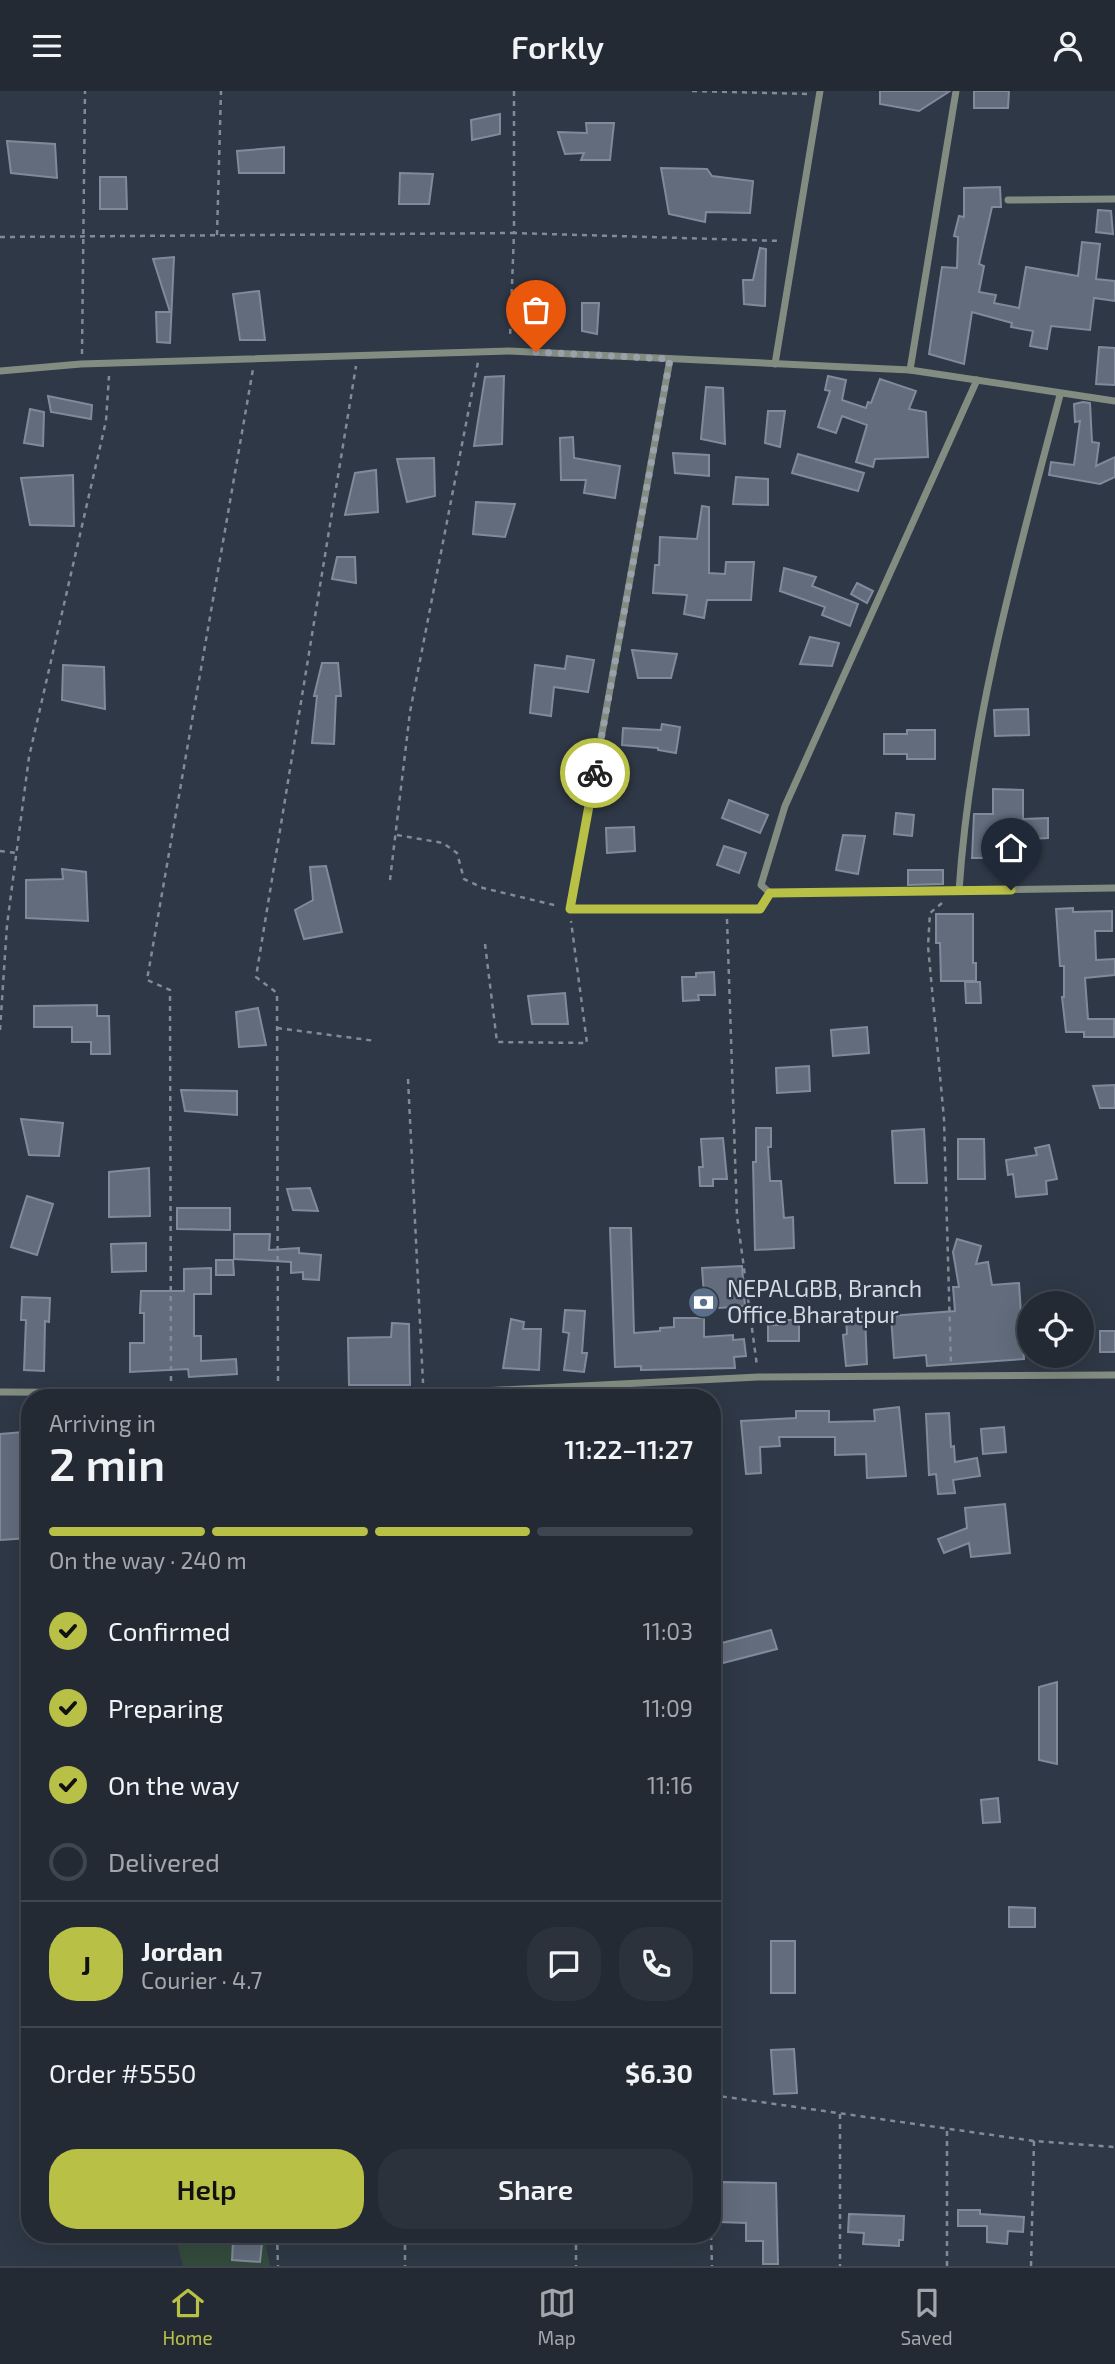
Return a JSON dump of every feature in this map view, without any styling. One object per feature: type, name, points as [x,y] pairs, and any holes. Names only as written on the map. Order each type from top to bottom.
[{"type":"street","points":[[909,370],[956,91]]},
{"type":"street","points":[[775,365],[820,93]]},
{"type":"street","points":[[1008,200],[1115,199]]},
{"type":"street","points":[[0,371],[81,364],[509,351],[909,370],[1060,395],[1115,401]]},
{"type":"street","points":[[670,359],[570,909],[760,909],[770,893]]},
{"type":"street","points":[[977,380],[785,806],[761,885],[770,893],[1115,888]]},
{"type":"street","points":[[958,891],[963,827],[982,721],[1019,552],[1060,395]]},
{"type":"street","points":[[535,1389],[758,1377],[1115,1375]]},
{"type":"street","points":[[0,1392],[21,1392]]},
{"type":"path","points":[[81,364],[85,91]]},
{"type":"path","points":[[216,235],[221,91]]},
{"type":"path","points":[[509,351],[514,233],[514,91]]},
{"type":"path","points":[[692,91],[820,93]]},
{"type":"path","points":[[0,237],[514,233],[794,241]]},
{"type":"path","points":[[390,880],[410,712],[480,352]]},
{"type":"path","points":[[278,1389],[277,993],[256,977],[358,356]]},
{"type":"path","points":[[171,1389],[170,991],[147,980],[254,359]]},
{"type":"path","points":[[0,1030],[7,925],[29,757],[106,421],[110,363]]},
{"type":"path","points":[[396,834],[443,843],[457,853],[464,879],[483,888],[570,909],[587,1043],[497,1042],[485,944]]},
{"type":"path","points":[[0,851],[16,853]]},
{"type":"path","points":[[951,1376],[944,1119],[928,946],[930,913],[958,891]]},
{"type":"path","points":[[726,909],[737,1216],[758,1377]]},
{"type":"path","points":[[277,1028],[376,1041]]},
{"type":"path","points":[[408,1079],[424,1389]]},
{"type":"path","points":[[721,2097],[1034,2141],[1115,2147]]},
{"type":"path","points":[[840,2114],[840,2266]]},
{"type":"path","points":[[947,2129],[947,2266]]},
{"type":"path","points":[[1031,2266],[1034,2141]]},
{"type":"path","points":[[277,2243],[278,2266]]},
{"type":"path","points":[[405,2243],[405,2266]]},
{"type":"path","points":[[576,2243],[576,2266]]},
{"type":"path","points":[[711,2243],[712,2266]]},
{"type":"green space","points":[[177,2243],[266,2243],[270,2266],[183,2266]]},
{"type":"building","points":[[880,91],[950,91],[919,111],[880,104]]},
{"type":"building","points":[[974,91],[1009,91],[1008,108],[974,108]]},
{"type":"building","points":[[500,114],[500,134],[472,140],[471,120]]},
{"type":"building","points":[[586,123],[614,123],[610,160],[581,160],[584,153],[565,154],[558,132],[587,133]]},
{"type":"building","points":[[7,141],[55,144],[57,178],[11,173]]},
{"type":"building","points":[[284,147],[284,173],[239,173],[237,151]]},
{"type":"building","points":[[661,168],[707,169],[712,176],[753,181],[750,213],[706,212],[705,222],[669,214]]},
{"type":"building","points":[[400,173],[433,174],[429,204],[399,204]]},
{"type":"building","points":[[100,177],[126,177],[127,209],[100,209]]},
{"type":"building","points":[[1000,187],[1001,207],[992,207],[979,264],[984,266],[979,292],[996,295],[994,303],[1019,308],[1026,267],[1078,276],[1082,242],[1100,244],[1096,279],[1115,281],[1115,301],[1094,298],[1090,330],[1051,326],[1047,349],[1030,346],[1033,331],[1011,327],[1012,323],[972,312],[964,364],[929,354],[942,267],[957,268],[958,237],[954,236],[959,216],[964,217],[964,188]]},
{"type":"building","points":[[1098,210],[1111,211],[1113,234],[1096,232]]},
{"type":"building","points":[[760,248],[766,249],[765,306],[744,304],[743,280],[753,280]]},
{"type":"building","points":[[174,257],[170,343],[157,342],[156,312],[170,312],[153,259]]},
{"type":"building","points":[[259,291],[265,340],[240,340],[233,294]]},
{"type":"building","points":[[582,303],[599,303],[597,334],[582,331]]},
{"type":"building","points":[[1099,347],[1115,348],[1115,385],[1096,384]]},
{"type":"building","points":[[504,376],[502,444],[474,446],[485,377]]},
{"type":"building","points":[[828,376],[846,380],[842,400],[866,408],[868,402],[871,403],[880,379],[916,391],[909,409],[926,412],[928,457],[875,459],[873,467],[856,462],[867,425],[842,416],[836,433],[818,427],[830,391],[825,390]]},
{"type":"building","points":[[706,387],[723,388],[725,444],[701,439]]},
{"type":"building","points":[[48,396],[92,405],[91,419],[51,412]]},
{"type":"building","points":[[1090,403],[1092,442],[1099,443],[1096,466],[1115,457],[1115,477],[1100,484],[1049,475],[1051,462],[1074,465],[1080,421],[1075,422],[1074,404]]},
{"type":"building","points":[[30,409],[44,412],[43,446],[24,443]]},
{"type":"building","points":[[768,411],[785,411],[780,447],[765,443]]},
{"type":"building","points":[[573,437],[574,458],[620,466],[615,498],[584,493],[586,480],[561,480],[560,438]]},
{"type":"building","points":[[673,453],[709,455],[709,476],[675,473]]},
{"type":"building","points":[[798,454],[864,473],[858,491],[792,473]]},
{"type":"building","points":[[434,458],[435,496],[407,502],[397,459]]},
{"type":"building","points":[[376,470],[378,512],[345,515],[355,473]]},
{"type":"building","points":[[73,475],[74,526],[30,525],[21,478]]},
{"type":"building","points":[[736,477],[768,479],[768,505],[733,504]]},
{"type":"building","points":[[476,502],[515,504],[505,537],[473,534]]},
{"type":"building","points":[[702,506],[709,507],[709,573],[725,574],[726,562],[754,562],[751,600],[707,600],[704,618],[684,614],[687,595],[653,593],[655,565],[659,565],[660,537],[697,539]]},
{"type":"building","points":[[337,557],[355,557],[356,583],[332,579]]},
{"type":"building","points":[[784,568],[816,577],[812,586],[858,604],[850,626],[822,615],[825,607],[780,591]]},
{"type":"building","points":[[857,583],[873,591],[867,603],[851,594]]},
{"type":"building","points":[[810,637],[839,643],[832,666],[800,664]]},
{"type":"building","points":[[632,650],[677,654],[671,678],[638,678]]},
{"type":"building","points":[[567,656],[594,660],[588,692],[554,687],[551,716],[530,713],[535,665],[565,669]]},
{"type":"building","points":[[322,663],[338,663],[341,696],[336,696],[334,744],[312,743],[317,696],[314,696]]},
{"type":"building","points":[[63,665],[104,667],[105,709],[62,700]]},
{"type":"building","points":[[1028,709],[1029,735],[995,736],[994,710]]},
{"type":"building","points":[[662,724],[680,727],[676,753],[658,748],[622,745],[623,728],[661,730]]},
{"type":"building","points":[[907,730],[935,730],[935,759],[907,759],[907,754],[884,754],[884,734],[907,734]]},
{"type":"building","points":[[993,789],[1023,790],[1023,819],[1048,818],[1048,838],[1030,839],[1030,857],[1017,857],[1017,868],[999,867],[999,858],[972,858],[974,814],[993,814]]},
{"type":"building","points":[[729,800],[768,815],[760,833],[722,818]]},
{"type":"building","points":[[896,813],[914,815],[912,836],[894,834]]},
{"type":"building","points":[[634,827],[635,851],[607,853],[606,828]]},
{"type":"building","points":[[843,835],[865,836],[858,874],[836,870]]},
{"type":"building","points":[[724,846],[746,853],[739,873],[717,865]]},
{"type":"building","points":[[326,866],[342,932],[304,939],[295,910],[313,900],[310,867]]},
{"type":"building","points":[[62,869],[86,872],[88,921],[26,918],[26,880],[63,879]]},
{"type":"building","points":[[908,870],[943,870],[943,884],[908,885]]},
{"type":"building","points":[[1073,908],[1073,912],[1112,911],[1112,931],[1095,931],[1096,960],[1115,959],[1115,975],[1085,978],[1088,1019],[1114,1019],[1114,1037],[1084,1037],[1084,1032],[1066,1032],[1062,997],[1064,966],[1060,966],[1056,909]]},
{"type":"building","points":[[936,914],[973,914],[973,963],[976,963],[976,981],[941,981],[940,943],[936,943]]},
{"type":"building","points":[[714,972],[715,995],[698,995],[699,1000],[683,1001],[682,977],[696,977],[696,973]]},
{"type":"building","points":[[965,982],[980,982],[981,1003],[966,1003]]},
{"type":"building","points":[[565,993],[568,1024],[532,1024],[528,996]]},
{"type":"building","points":[[97,1005],[97,1016],[109,1016],[110,1054],[91,1054],[91,1042],[72,1042],[72,1027],[34,1027],[34,1006]]},
{"type":"building","points":[[258,1008],[266,1045],[239,1047],[236,1012]]},
{"type":"building","points":[[867,1027],[869,1053],[833,1056],[831,1030]]},
{"type":"building","points":[[809,1066],[810,1091],[777,1093],[776,1068]]},
{"type":"building","points":[[1115,1085],[1115,1108],[1100,1108],[1093,1086]]},
{"type":"building","points":[[181,1090],[237,1091],[237,1115],[185,1111]]},
{"type":"building","points":[[21,1119],[63,1123],[59,1156],[29,1155]]},
{"type":"building","points":[[756,1128],[771,1128],[771,1147],[768,1147],[770,1181],[781,1181],[784,1218],[793,1217],[794,1248],[755,1250],[753,1162],[756,1162]]},
{"type":"building","points":[[924,1129],[927,1183],[895,1183],[892,1131]]},
{"type":"building","points":[[723,1138],[727,1179],[713,1179],[713,1186],[700,1186],[699,1167],[703,1167],[701,1139]]},
{"type":"building","points":[[958,1139],[984,1139],[985,1179],[958,1179]]},
{"type":"building","points":[[1049,1145],[1057,1179],[1046,1181],[1047,1194],[1016,1197],[1013,1174],[1008,1175],[1006,1160],[1037,1155],[1035,1148]]},
{"type":"building","points":[[149,1168],[150,1216],[109,1217],[109,1172]]},
{"type":"building","points":[[310,1188],[318,1211],[293,1210],[287,1189]]},
{"type":"building","points":[[27,1196],[53,1204],[37,1255],[11,1247]]},
{"type":"building","points":[[177,1208],[230,1208],[230,1230],[177,1229]]},
{"type":"building","points":[[610,1228],[631,1228],[634,1333],[674,1327],[674,1318],[704,1318],[704,1337],[733,1335],[733,1340],[744,1339],[746,1356],[734,1357],[735,1368],[641,1370],[641,1366],[615,1367]]},
{"type":"building","points":[[234,1234],[270,1234],[269,1250],[299,1248],[299,1253],[321,1255],[319,1280],[303,1279],[303,1272],[291,1273],[291,1262],[234,1259]]},
{"type":"building","points":[[957,1239],[981,1246],[976,1264],[988,1262],[992,1285],[1019,1283],[1017,1360],[927,1366],[926,1355],[894,1358],[891,1316],[955,1311],[953,1287],[959,1287],[953,1252]]},
{"type":"building","points":[[146,1243],[146,1271],[112,1272],[111,1244]]},
{"type":"building","points":[[216,1260],[233,1260],[234,1275],[216,1275]]},
{"type":"building","points":[[742,1266],[745,1306],[705,1309],[702,1268]]},
{"type":"building","points":[[211,1268],[211,1294],[194,1294],[194,1336],[201,1336],[201,1361],[236,1359],[237,1374],[189,1377],[188,1369],[130,1372],[130,1343],[144,1343],[144,1313],[140,1313],[141,1291],[184,1291],[184,1269]]},
{"type":"building","points":[[22,1297],[50,1298],[49,1322],[45,1321],[44,1371],[24,1370],[26,1320],[21,1320]]},
{"type":"building","points":[[565,1310],[585,1311],[582,1353],[587,1353],[584,1372],[564,1370],[569,1333],[563,1332]]},
{"type":"building","points":[[865,1316],[867,1364],[846,1366],[843,1335],[847,1334],[846,1317]]},
{"type":"building","points":[[511,1319],[524,1322],[523,1329],[541,1329],[539,1370],[503,1368]]},
{"type":"building","points":[[782,1320],[799,1320],[799,1341],[768,1341],[768,1325],[782,1325]]},
{"type":"building","points":[[392,1323],[409,1324],[410,1385],[349,1385],[348,1338],[391,1337]]},
{"type":"building","points":[[1100,1331],[1115,1331],[1115,1352],[1100,1352]]},
{"type":"building","points":[[899,1407],[906,1476],[867,1478],[866,1454],[835,1455],[835,1437],[779,1437],[780,1446],[760,1447],[761,1473],[746,1474],[741,1421],[796,1418],[796,1411],[829,1411],[829,1422],[875,1421],[874,1410]]},
{"type":"building","points":[[949,1413],[951,1447],[954,1446],[955,1462],[977,1458],[980,1476],[953,1480],[955,1493],[938,1494],[936,1474],[929,1475],[926,1414]]},
{"type":"building","points":[[1004,1427],[1006,1452],[983,1454],[981,1429]]},
{"type":"building","points":[[21,1432],[21,1539],[0,1540],[0,1434]]},
{"type":"building","points":[[1005,1504],[1010,1553],[971,1557],[969,1543],[944,1553],[938,1539],[967,1528],[965,1508]]},
{"type":"building","points":[[771,1630],[777,1649],[723,1663],[721,1643]]},
{"type":"building","points":[[1057,1682],[1057,1764],[1039,1760],[1039,1687]]},
{"type":"building","points":[[998,1798],[1000,1822],[983,1823],[981,1800]]},
{"type":"building","points":[[1009,1907],[1035,1908],[1035,1927],[1009,1927]]},
{"type":"building","points":[[771,1941],[795,1941],[795,1993],[771,1993]]},
{"type":"building","points":[[794,2049],[797,2093],[774,2094],[771,2050]]},
{"type":"building","points":[[721,2182],[776,2183],[778,2264],[763,2264],[763,2241],[746,2241],[746,2223],[721,2222]]},
{"type":"building","points":[[958,2210],[980,2210],[980,2214],[1024,2217],[1023,2232],[1008,2231],[1007,2244],[987,2242],[987,2226],[958,2226]]},
{"type":"building","points":[[849,2214],[904,2216],[903,2240],[899,2240],[899,2246],[863,2244],[864,2233],[848,2232]]},
{"type":"building","points":[[233,2243],[262,2243],[260,2262],[232,2260]]},
{"type":"way so far","points":[[536,352],[670,359],[595,773]]},
{"type":"place","name":"NEPALGBB, Branch Office Bharatpur","points":[[704,1302]]},
{"type":"route","points":[[595,773],[570,909],[760,909],[770,893],[1011,890]]}]
